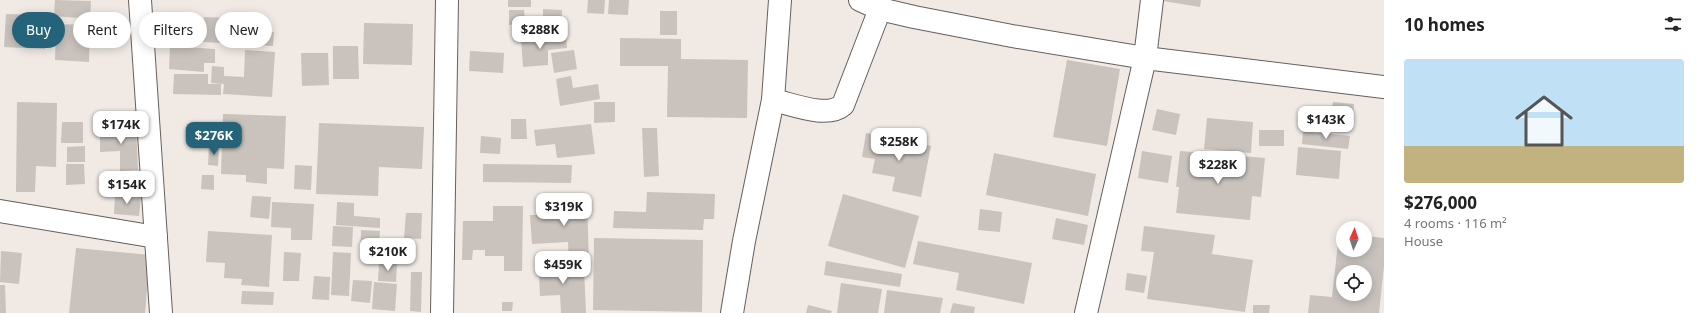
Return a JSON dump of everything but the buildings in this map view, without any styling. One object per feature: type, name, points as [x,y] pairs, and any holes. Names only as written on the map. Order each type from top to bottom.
[{"type":"street","points":[[140,0],[161,313]]},
{"type":"street","points":[[442,313],[447,0]]},
{"type":"street","points":[[732,313],[744,241],[773,100],[780,0]]},
{"type":"street","points":[[860,0],[880,9],[914,17],[1039,41],[1145,58],[1384,87]]},
{"type":"street","points":[[1086,313],[1145,58],[1152,0]]},
{"type":"street","points":[[773,100],[817,110],[830,111],[838,109],[843,105],[880,9]]},
{"type":"street","points":[[0,211],[156,237]]}]
